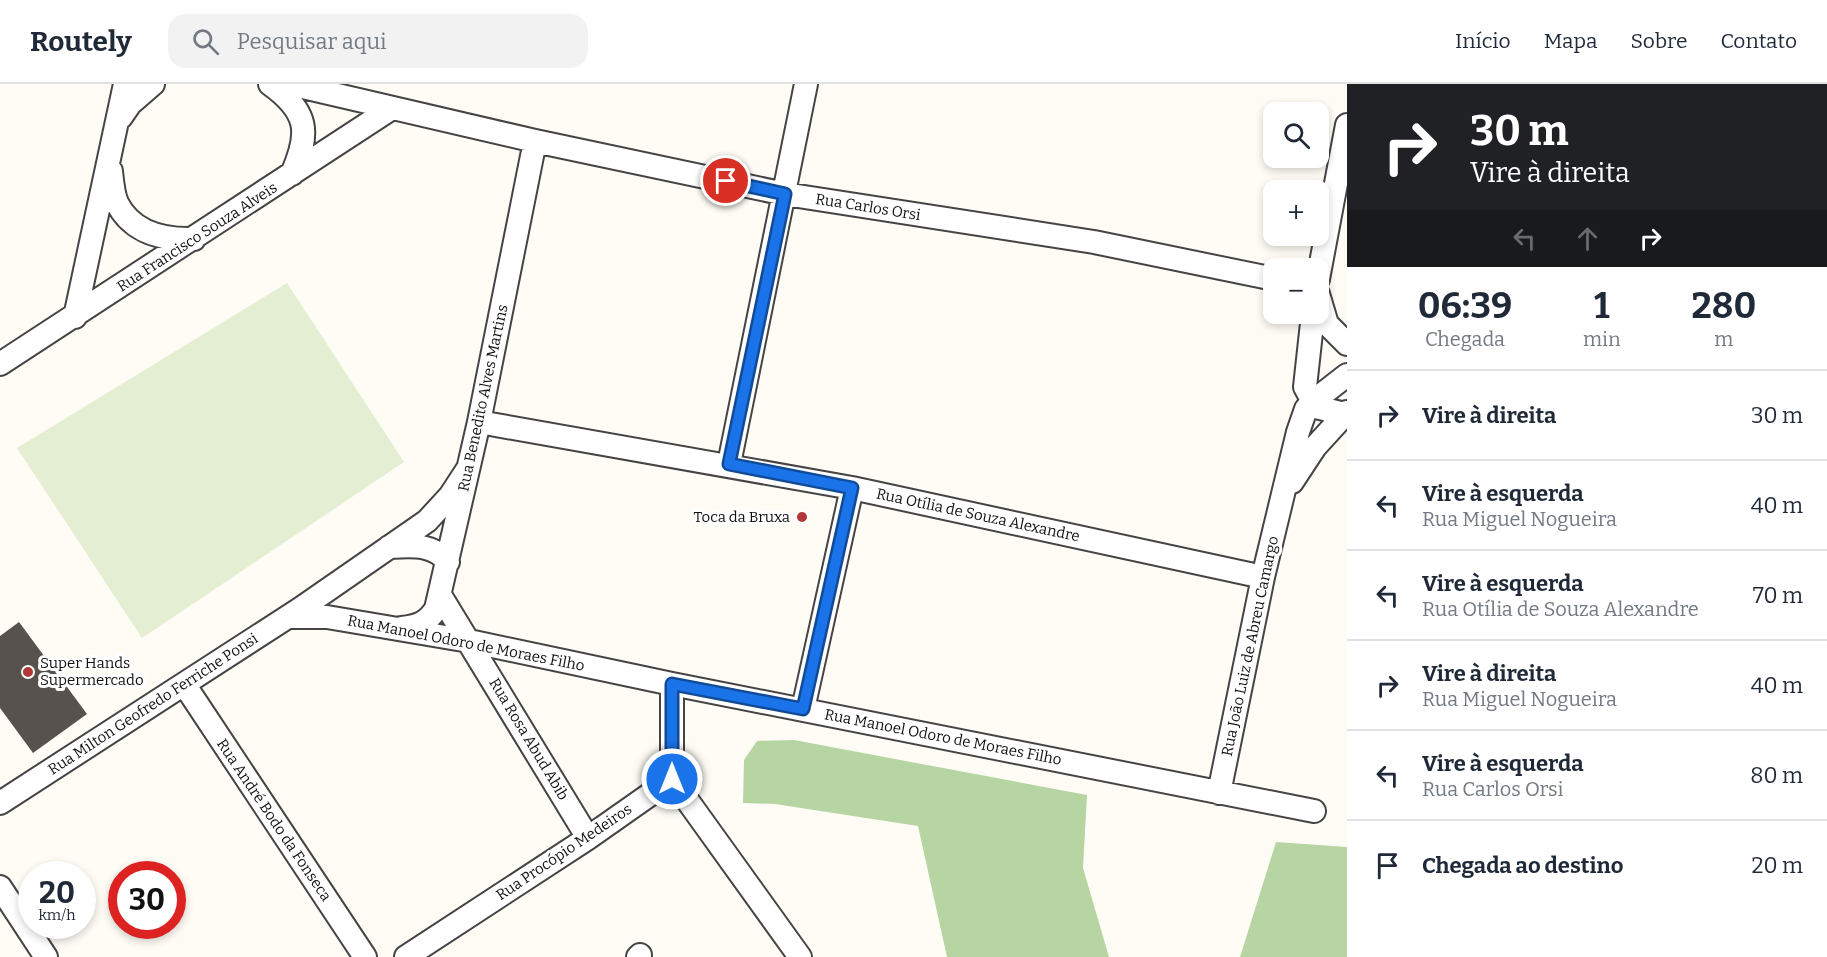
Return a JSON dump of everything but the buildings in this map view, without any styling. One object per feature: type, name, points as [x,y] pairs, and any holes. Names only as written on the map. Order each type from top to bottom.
[{"type":"street","points":[[75,317],[125,84]]},
{"type":"street","points":[[117,125],[130,104],[153,84]]},
{"type":"street","points":[[270,84],[295,107],[304,123],[305,137],[292,174]]},
{"type":"street","name":"Rua Carlos Orsi","points":[[290,84],[535,141],[785,194],[1094,242],[1263,277]]},
{"type":"street","points":[[729,464],[806,84]]},
{"type":"street","name":"Rua Francisco Souza Alveis","points":[[0,364],[392,108]]},
{"type":"street","points":[[1322,258],[1347,125]]},
{"type":"street","name":"Rua Benedito Alves Martins","points":[[397,628],[418,626],[430,619],[440,595],[479,422],[535,141]]},
{"type":"street","points":[[109,161],[116,201],[125,215],[142,229],[170,240],[194,239]]},
{"type":"street","points":[[1312,324],[1305,387],[1311,403],[1324,411],[1346,413]]},
{"type":"street","points":[[1327,324],[1347,344]]},
{"type":"street","name":"Rua João Luiz de Abreu Camargo","points":[[1219,793],[1263,577],[1298,432],[1306,409],[1311,403],[1347,375]]},
{"type":"street","name":"Rua João Luiz de Abreu Camargo","points":[[1281,499],[1315,447],[1346,413]]},
{"type":"street","name":"Rua Otília de Souza Alexandre","points":[[479,422],[729,464],[852,488],[1263,577]]},
{"type":"street","name":"Rua Milton Geofredo Ferriche Ponsi","points":[[0,802],[297,611],[427,520],[450,496],[467,470]]},
{"type":"street","points":[[803,709],[852,488]]},
{"type":"street","points":[[388,547],[424,546],[442,554],[448,562]]},
{"type":"street","points":[[327,590],[325,605],[329,613],[340,619]]},
{"type":"street","name":"Rua Rosa Abud Abib","points":[[440,595],[588,838]]},
{"type":"street","name":"Rua Manoel Odoro de Moraes Filho","points":[[297,611],[313,616],[469,641],[672,684],[1314,811]]},
{"type":"street","name":"Rua André Bodo da Fonseca","points":[[184,684],[365,957]]},
{"type":"street","points":[[672,684],[672,779],[800,957]]},
{"type":"street","name":"Rua Procópio Medeiros","points":[[406,957],[588,838],[672,779]]},
{"type":"street","points":[[0,887],[46,957]]},
{"type":"green space","points":[[287,283],[404,462],[142,638],[17,448]]},
{"type":"green space","points":[[794,740],[1087,795],[1083,868],[1109,957],[947,957],[918,826],[775,804],[743,803],[744,760],[757,741]]},
{"type":"green space","points":[[1276,842],[1347,847],[1347,957],[1240,957]]},
{"type":"place","name":"Toca da Bruxa","points":[[802,517]]},
{"type":"place","name":"Super Hands Supermercado","points":[[28,672]]},
{"type":"route","points":[[672,779],[672,684],[803,709],[852,488],[729,464],[785,194],[726,181]]}]
